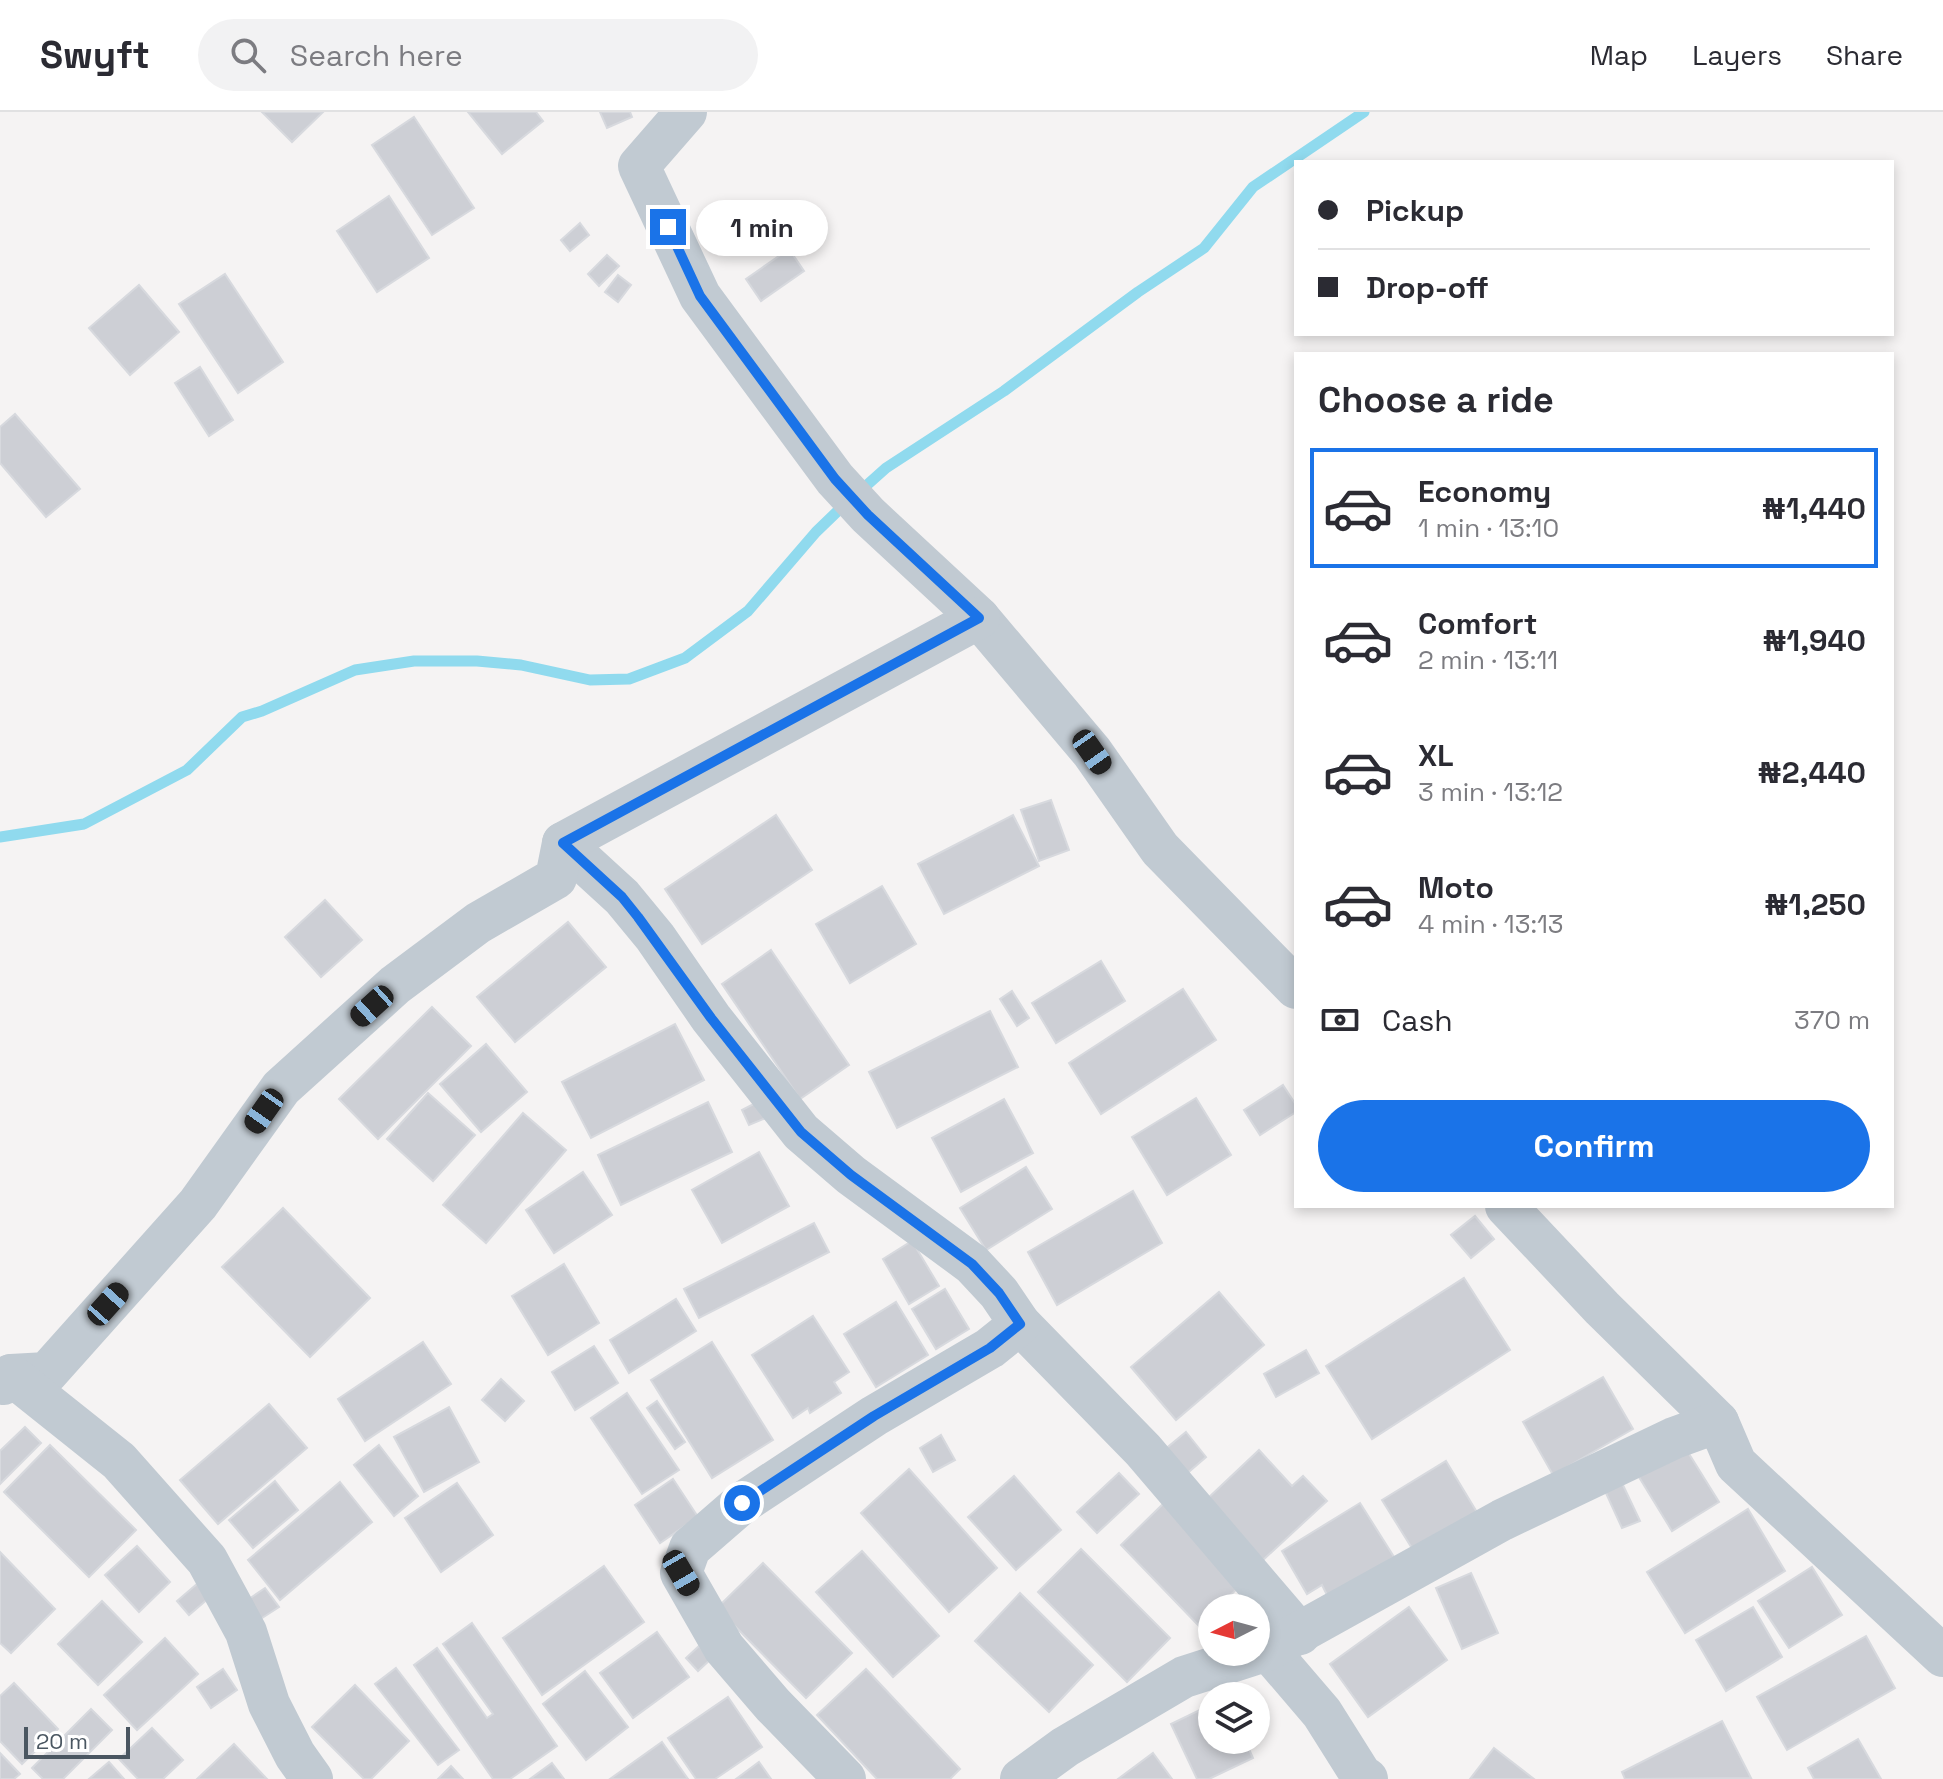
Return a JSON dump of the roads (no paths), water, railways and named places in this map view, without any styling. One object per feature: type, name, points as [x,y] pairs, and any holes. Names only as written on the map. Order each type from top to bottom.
[{"type":"street","points":[[677,116],[639,166],[700,296],[835,479],[868,515],[979,618],[1092,752],[1160,849],[1294,986]]},
{"type":"street","points":[[563,843],[979,618]]},
{"type":"street","points":[[563,843],[630,907],[801,1132],[851,1175],[972,1264],[999,1293],[1020,1324],[1143,1450],[1284,1642],[1322,1713],[1361,1775],[1367,1779]]},
{"type":"street","points":[[5,1381],[47,1373],[198,1204],[281,1088],[395,985],[478,923],[556,878],[563,843]]},
{"type":"street","points":[[1508,1208],[1602,1308],[1718,1422],[1736,1464],[1943,1656]]},
{"type":"street","points":[[845,1779],[773,1705],[724,1648],[681,1573],[690,1548],[742,1503],[874,1416],[990,1348],[1020,1324]]},
{"type":"street","points":[[5,1381],[119,1461],[207,1560],[246,1632],[269,1704],[295,1755],[312,1779]]},
{"type":"street","points":[[1021,1779],[1065,1747],[1184,1677],[1284,1642],[1502,1520],[1674,1438],[1718,1422]]},
{"type":"waterway","points":[[858,493],[886,468],[1004,391],[1138,292],[1204,248],[1253,187],[1364,112]]},
{"type":"waterway","points":[[0,837],[84,824],[187,770],[242,717],[355,670],[414,661],[477,661],[521,665],[590,680],[629,679],[685,658],[748,611],[816,532],[845,504]]}]
